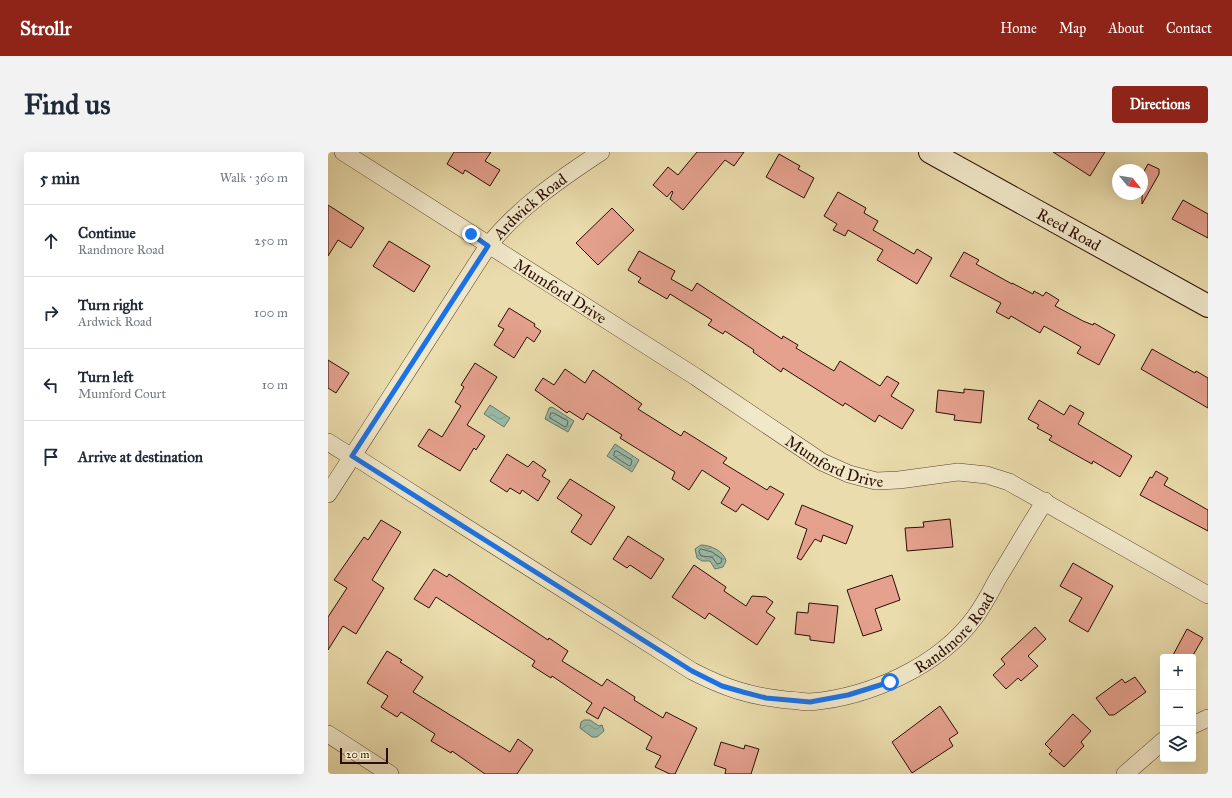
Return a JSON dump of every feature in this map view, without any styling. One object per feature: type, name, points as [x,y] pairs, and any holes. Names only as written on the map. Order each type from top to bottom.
[{"type":"main road","name":"Reed Road","points":[[930,152],[1208,306]]},
{"type":"street","name":"Mumford Drive","points":[[342,152],[696,377],[828,465],[849,474],[876,481],[899,480],[958,472],[986,475],[1009,482],[1045,500],[1208,595]]},
{"type":"street","name":"Ardwick Road","points":[[328,494],[488,246],[502,228],[540,195],[601,152]]},
{"type":"street","name":"Randmore Road","points":[[328,442],[692,671],[722,686],[743,692],[766,698],[810,702],[848,695],[890,682],[909,673],[930,660],[958,637],[975,617],[1045,500]]},
{"type":"street","points":[[1196,724],[1208,718]]},
{"type":"street","points":[[328,734],[390,774]]},
{"type":"street","points":[[1125,774],[1160,744]]},
{"type":"water","points":[[490,405],[510,418],[504,427],[484,414]]},
{"type":"water","points":[[552,407],[574,421],[568,432],[545,419],[549,408]]},
{"type":"water","points":[[615,444],[639,460],[632,472],[607,456]]},
{"type":"water","points":[[701,545],[712,547],[723,554],[726,561],[723,567],[715,569],[710,561],[702,561],[697,558],[695,549]]},
{"type":"water","points":[[584,720],[590,720],[599,726],[602,725],[604,731],[597,737],[592,737],[580,728],[581,722]]},
{"type":"building","points":[[454,152],[491,152],[485,161],[500,170],[490,186],[465,170],[463,174],[447,164]]},
{"type":"building","points":[[697,152],[744,152],[734,166],[725,160],[683,210],[670,199],[673,192],[672,191],[667,197],[653,185],[668,167],[678,175]]},
{"type":"building","points":[[1053,152],[1105,152],[1090,176]]},
{"type":"building","points":[[779,154],[800,166],[798,169],[814,178],[804,198],[766,177]]},
{"type":"building","points":[[1148,164],[1159,169],[1159,174],[1148,193]]},
{"type":"building","points":[[838,192],[866,208],[864,213],[878,221],[873,230],[914,254],[917,249],[932,258],[917,284],[877,260],[883,250],[848,230],[845,236],[833,230],[837,224],[824,216]]},
{"type":"building","points":[[1183,200],[1208,214],[1208,238],[1172,219]]},
{"type":"building","points":[[328,205],[364,228],[351,248],[338,240],[328,256]]},
{"type":"building","points":[[612,208],[634,230],[598,265],[576,243]]},
{"type":"building","points":[[389,241],[430,266],[414,292],[373,266]]},
{"type":"building","points":[[639,251],[675,271],[671,279],[692,291],[697,283],[782,339],[783,336],[798,345],[796,348],[834,371],[840,361],[880,386],[887,376],[899,383],[891,396],[914,410],[902,429],[879,415],[875,422],[845,403],[843,406],[783,368],[781,372],[753,352],[754,350],[725,331],[723,334],[708,325],[712,320],[670,294],[667,299],[638,282],[641,278],[628,270]]},
{"type":"building","points":[[964,252],[979,260],[976,264],[1012,284],[1033,294],[1034,291],[1043,296],[1046,292],[1059,300],[1055,306],[1083,321],[1093,325],[1094,323],[1115,335],[1099,365],[1077,353],[1081,347],[1044,326],[1040,333],[1011,316],[1009,319],[996,312],[1001,303],[950,276]]},
{"type":"building","points":[[509,308],[535,324],[534,326],[541,331],[534,342],[527,337],[514,358],[494,345],[504,329],[498,326]]},
{"type":"building","points":[[1152,349],[1195,373],[1196,371],[1208,378],[1208,408],[1141,369]]},
{"type":"building","points":[[328,360],[349,373],[336,393],[328,388]]},
{"type":"building","points":[[475,363],[497,377],[467,425],[485,436],[476,450],[474,448],[460,471],[418,446],[429,429],[442,437],[461,406],[455,402],[464,387],[461,385]]},
{"type":"building","points":[[565,369],[585,383],[593,370],[642,404],[638,409],[681,436],[684,431],[727,458],[723,463],[767,490],[770,486],[784,494],[768,520],[742,504],[736,512],[721,503],[730,488],[702,470],[689,490],[672,479],[675,472],[620,438],[622,435],[587,413],[583,420],[569,411],[567,413],[535,390],[543,378],[554,385]]},
{"type":"building","points":[[964,389],[984,391],[981,423],[954,420],[955,415],[936,412],[938,390],[964,393]]},
{"type":"building","points":[[1039,400],[1064,415],[1070,405],[1084,413],[1078,424],[1132,456],[1120,477],[1093,461],[1092,464],[1049,440],[1052,436],[1037,428],[1039,425],[1028,419]]},
{"type":"building","points":[[507,454],[528,467],[533,461],[546,470],[542,476],[550,481],[538,501],[522,490],[520,494],[510,488],[507,492],[490,481]]},
{"type":"building","points":[[1156,471],[1168,478],[1164,485],[1208,510],[1208,531],[1140,495],[1150,477],[1152,478]]},
{"type":"building","points":[[570,479],[615,507],[591,545],[571,532],[582,515],[557,498]]},
{"type":"building","points":[[802,505],[853,526],[846,544],[823,535],[821,542],[815,539],[801,560],[797,558],[807,529],[795,524]]},
{"type":"building","points":[[950,519],[953,547],[907,551],[905,528],[924,527],[923,522]]},
{"type":"building","points":[[381,520],[401,532],[372,580],[384,588],[356,634],[343,626],[328,650],[328,617],[347,588],[334,580],[364,537],[368,540]]},
{"type":"building","points":[[628,536],[664,559],[651,579],[630,565],[627,568],[613,559]]},
{"type":"building","points":[[1073,563],[1113,586],[1088,632],[1069,621],[1082,598],[1060,586]]},
{"type":"building","points":[[694,565],[726,587],[724,591],[746,606],[752,596],[766,597],[773,602],[766,612],[775,618],[757,645],[709,613],[705,619],[672,597]]},
{"type":"building","points":[[434,569],[447,577],[449,574],[548,640],[549,638],[568,651],[562,661],[602,686],[607,679],[635,697],[634,700],[663,718],[666,712],[697,728],[675,774],[670,774],[655,767],[661,756],[646,749],[652,737],[604,707],[598,719],[586,712],[592,703],[552,676],[551,678],[532,666],[535,661],[436,597],[429,608],[414,599]]},
{"type":"building","points":[[892,575],[900,600],[875,609],[882,630],[863,636],[847,590]]},
{"type":"building","points":[[809,603],[838,606],[834,643],[810,640],[810,636],[795,634],[797,612],[808,613]]},
{"type":"building","points":[[1035,627],[1046,639],[1028,656],[1038,666],[1021,681],[1018,678],[1006,689],[993,675],[1005,664],[1001,659]]},
{"type":"building","points":[[1187,629],[1203,638],[1194,654],[1174,654]]},
{"type":"building","points":[[387,651],[402,660],[400,662],[423,677],[413,692],[510,752],[518,739],[533,750],[517,774],[485,774],[452,751],[451,753],[431,741],[435,734],[401,712],[397,717],[381,707],[388,696],[367,683]]},
{"type":"building","points":[[1135,677],[1146,692],[1114,715],[1109,715],[1096,698],[1122,679],[1125,683]]},
{"type":"building","points":[[940,706],[958,733],[949,739],[953,746],[912,773],[892,742]]},
{"type":"building","points":[[1073,714],[1091,731],[1081,742],[1084,746],[1064,767],[1049,754],[1052,751],[1045,744]]},
{"type":"building","points":[[721,742],[744,749],[745,745],[759,749],[751,774],[725,774],[726,769],[714,765]]},
{"type":"route","points":[[471,234],[488,246],[352,456],[692,671],[722,686],[766,698],[810,702],[848,695],[890,682]]}]
